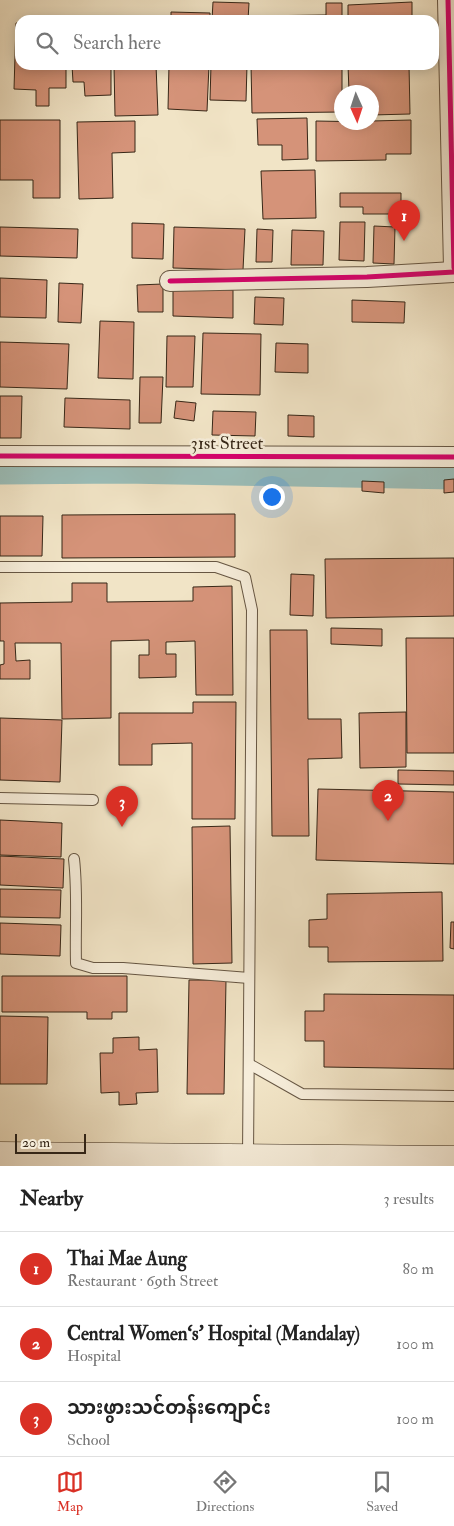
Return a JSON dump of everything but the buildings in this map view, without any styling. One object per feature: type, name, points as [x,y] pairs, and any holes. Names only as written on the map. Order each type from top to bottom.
[{"type":"main road","points":[[1,1160],[448,1162]]},
{"type":"street","points":[[448,0],[454,268]]},
{"type":"street","points":[[170,281],[454,272]]},
{"type":"street","name":"31st Street","points":[[0,456],[454,457]]},
{"type":"lane","points":[[0,567],[216,567],[245,576],[252,610],[248,1162]]},
{"type":"lane","points":[[0,798],[93,800]]},
{"type":"lane","points":[[74,859],[78,891],[75,915],[76,963],[94,968],[123,968],[249,978]]},
{"type":"lane","points":[[249,1064],[302,1094],[454,1096]]},
{"type":"waterway","points":[[0,472],[124,471],[454,477]]},
{"type":"cycle path","points":[[448,0],[454,268]]},
{"type":"cycle path","points":[[170,281],[367,277],[454,272]]},
{"type":"cycle path","points":[[0,456],[454,457]]},
{"type":"place","name":"Thai Mae Aung","points":[[404,241]]},
{"type":"place","name":"Central Women‘s’ Hospital (Mandalay)","points":[[388,821]]},
{"type":"place","name":"သားဖွားသင်တန်းကျောင်း","points":[[122,827]]}]
